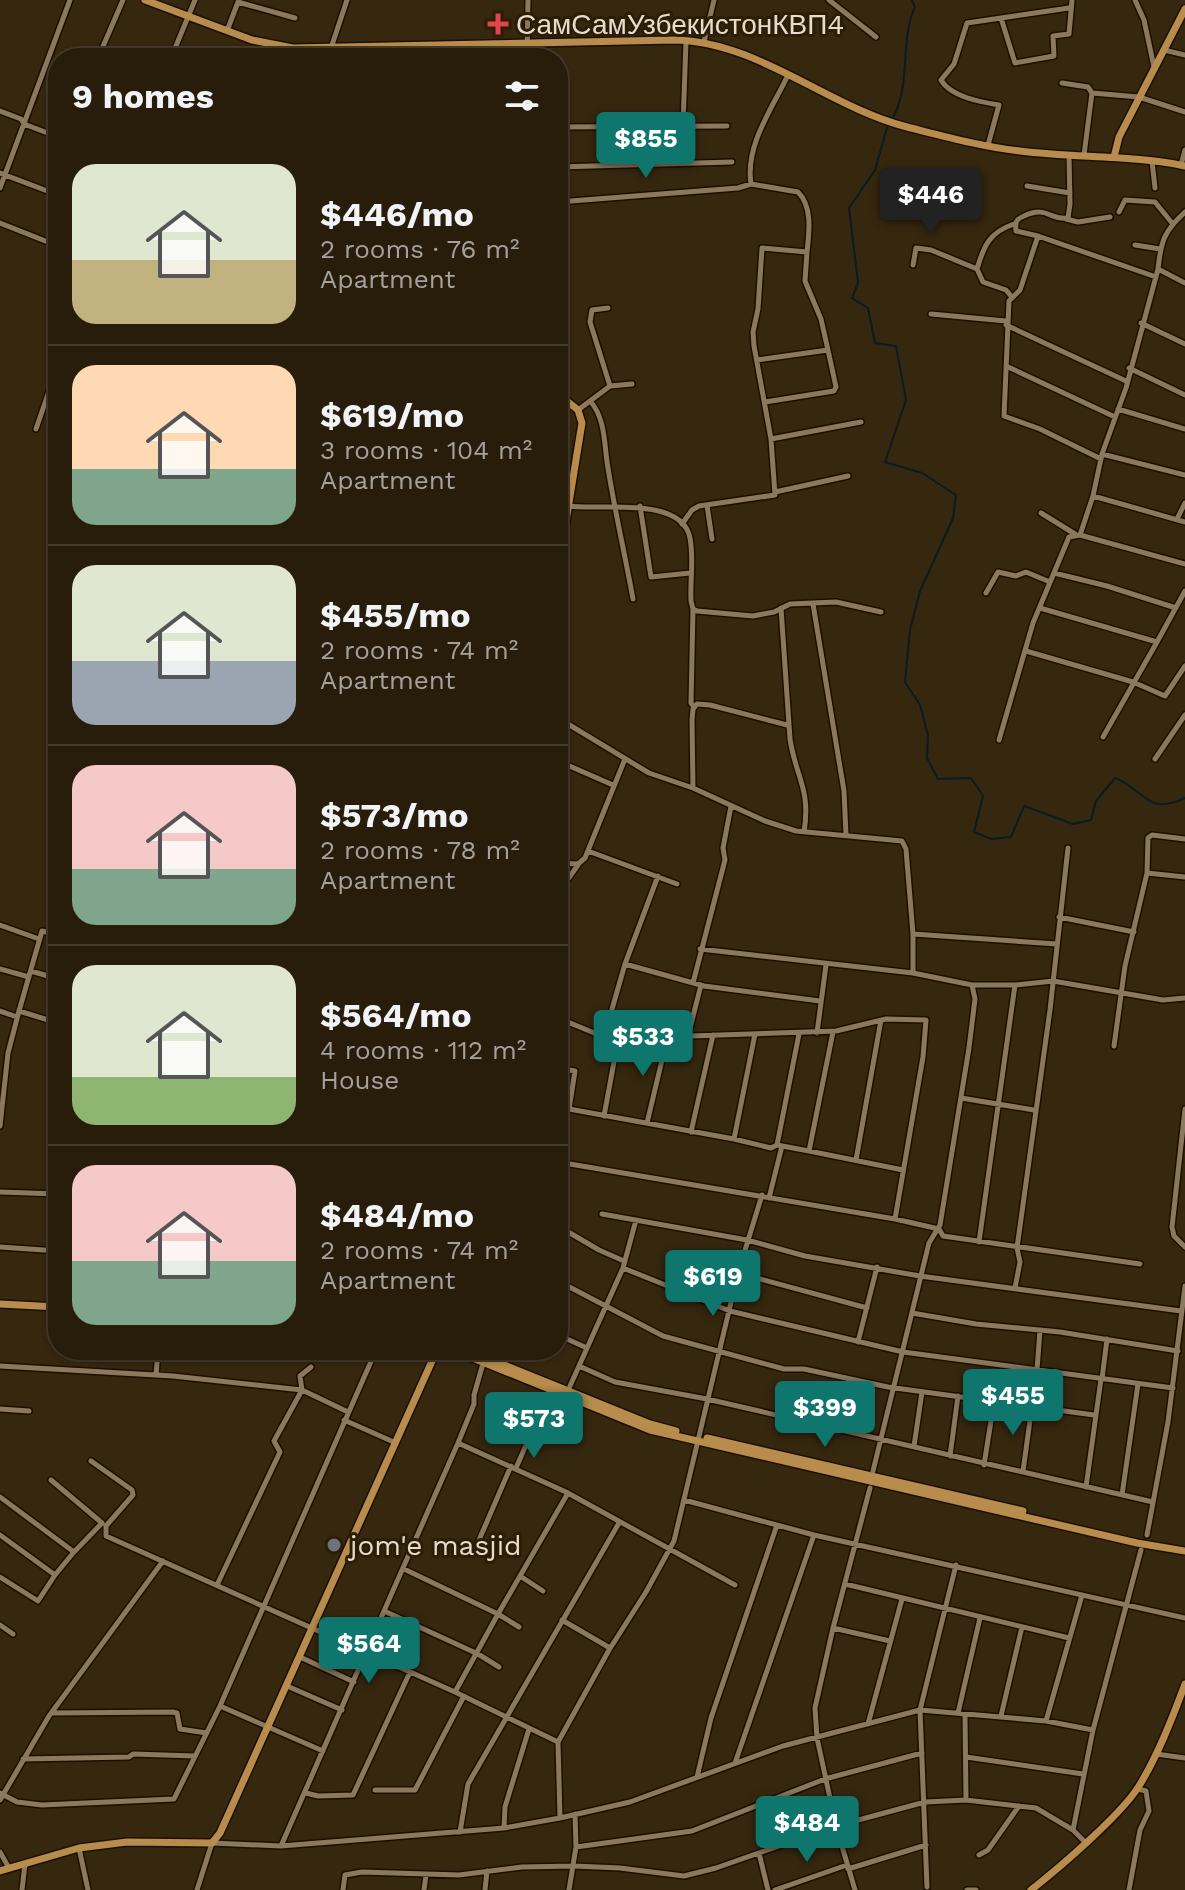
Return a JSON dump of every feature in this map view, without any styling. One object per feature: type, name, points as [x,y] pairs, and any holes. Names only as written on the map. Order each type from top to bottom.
[{"type":"main road","points":[[145,0],[283,48]]},
{"type":"main road","points":[[1114,157],[1119,137],[1184,14]]},
{"type":"main road","points":[[369,48],[704,42],[730,50],[903,126],[1020,151],[1183,165]]},
{"type":"main road","points":[[568,402],[578,410],[582,423],[568,512]]},
{"type":"main road","points":[[0,1302],[48,1304]]},
{"type":"main road","points":[[0,1871],[79,1848],[147,1841],[212,1843],[220,1833],[433,1360]]},
{"type":"main road","points":[[478,1360],[650,1430],[1185,1549]]},
{"type":"main road","points":[[492,1360],[650,1424],[697,1438]]},
{"type":"main road","points":[[1031,1890],[1138,1789],[1185,1684]]},
{"type":"street","points":[[52,48],[70,0]]},
{"type":"street","points":[[102,48],[123,0]]},
{"type":"street","points":[[175,48],[195,0]]},
{"type":"street","points":[[331,48],[347,0]]},
{"type":"street","points":[[527,48],[528,0]]},
{"type":"street","points":[[704,42],[714,0]]},
{"type":"street","points":[[829,0],[876,37]]},
{"type":"street","points":[[1001,18],[1016,64],[1054,56],[1053,36],[1069,34],[1072,0]]},
{"type":"street","points":[[1135,0],[1144,20],[1155,68]]},
{"type":"street","points":[[227,31],[238,2],[295,18]]},
{"type":"street","points":[[988,145],[999,105],[970,98],[945,87],[941,80],[954,64],[967,23],[1069,8]]},
{"type":"street","points":[[683,125],[686,40]]},
{"type":"street","points":[[1164,50],[1185,55]]},
{"type":"street","points":[[0,188],[48,59]]},
{"type":"street","points":[[751,184],[752,150],[788,75]]},
{"type":"street","points":[[1062,83],[1088,87],[1092,93],[1084,155]]},
{"type":"street","points":[[1092,93],[1139,97],[1185,112]]},
{"type":"street","points":[[0,111],[48,133]]},
{"type":"street","points":[[568,127],[727,126]]},
{"type":"street","points":[[1183,165],[1185,150]]},
{"type":"street","points":[[1066,219],[1070,193],[1069,154]]},
{"type":"street","points":[[1152,160],[1155,188]]},
{"type":"street","points":[[568,167],[732,162]]},
{"type":"street","points":[[3,174],[48,191]]},
{"type":"street","points":[[568,201],[738,188],[751,184],[798,192],[803,197],[809,221],[805,281],[821,319],[836,387],[834,391],[765,402]]},
{"type":"street","points":[[1027,186],[1070,193]]},
{"type":"street","points":[[1119,212],[1125,200],[1155,202],[1175,221],[1185,223]]},
{"type":"street","points":[[1110,217],[1078,222],[1035,211],[1018,218],[1015,224],[1016,231],[1156,277]]},
{"type":"street","points":[[999,740],[1050,582],[1069,537],[1077,534],[1093,496],[1101,456],[1118,409],[1156,277],[1160,249],[1175,221],[1185,212]]},
{"type":"street","points":[[0,223],[48,242]]},
{"type":"street","points":[[1011,296],[1006,290],[983,282],[977,269],[987,240],[998,229],[1015,224]]},
{"type":"street","points":[[1038,236],[1020,290],[1011,296],[1006,323],[1004,416],[1101,456],[1185,475]]},
{"type":"street","points":[[1135,245],[1160,249]]},
{"type":"street","points":[[775,492],[771,439],[753,332],[758,309],[762,248],[807,252]]},
{"type":"street","points":[[913,265],[915,250],[922,249],[977,269]]},
{"type":"street","points":[[1158,269],[1185,283]]},
{"type":"street","points":[[608,308],[592,310],[590,322],[610,386]]},
{"type":"street","points":[[931,314],[1006,323],[1126,381]]},
{"type":"street","points":[[1141,323],[1185,344]]},
{"type":"street","points":[[757,360],[828,350]]},
{"type":"street","points":[[1006,366],[1115,417]]},
{"type":"street","points":[[1129,368],[1185,395]]},
{"type":"street","points":[[578,410],[610,386],[632,384]]},
{"type":"street","points":[[36,429],[48,394]]},
{"type":"street","points":[[591,402],[598,412],[603,430],[607,467],[633,599]]},
{"type":"street","points":[[1118,409],[1185,429]]},
{"type":"street","points":[[771,439],[861,422]]},
{"type":"street","points":[[682,524],[692,510],[707,505],[773,496],[775,492],[848,476]]},
{"type":"street","points":[[1093,496],[1185,522]]},
{"type":"street","points":[[1177,519],[1185,503]]},
{"type":"street","points":[[707,505],[712,539]]},
{"type":"street","points":[[569,506],[640,506],[682,524],[690,536],[693,788]]},
{"type":"street","points":[[640,506],[651,577],[690,573]]},
{"type":"street","points":[[1041,513],[1077,534],[1185,564]]},
{"type":"street","points":[[986,593],[998,572],[1016,576],[1026,572],[1050,582]]},
{"type":"street","points":[[1054,573],[1176,608]]},
{"type":"street","points":[[1103,737],[1185,591]]},
{"type":"street","points":[[693,609],[753,616],[802,603],[836,602],[881,612]]},
{"type":"street","points":[[813,604],[844,791],[846,835]]},
{"type":"street","points":[[781,607],[790,739],[793,759],[807,800],[804,832]]},
{"type":"street","points":[[1040,608],[1157,642]]},
{"type":"street","points":[[1026,651],[1133,682],[1165,696],[1185,666]]},
{"type":"street","points":[[694,707],[697,704],[710,705],[787,725]]},
{"type":"street","points":[[1155,759],[1185,715]]},
{"type":"street","points":[[568,724],[649,773],[693,788],[778,826],[804,832],[897,840],[905,845],[913,934],[913,973]]},
{"type":"street","points":[[568,878],[588,851],[625,759]]},
{"type":"street","points":[[568,765],[613,785]]},
{"type":"street","points":[[693,983],[725,860],[723,848],[731,806]]},
{"type":"street","points":[[1114,1046],[1121,992],[1147,873],[1149,836],[1185,839]]},
{"type":"street","points":[[1015,1288],[1020,1262],[1017,1248],[1068,848]]},
{"type":"street","points":[[588,851],[677,884]]},
{"type":"street","points":[[568,864],[578,864]]},
{"type":"street","points":[[1147,873],[1185,877]]},
{"type":"street","points":[[604,1037],[625,964],[658,876]]},
{"type":"street","points":[[1059,917],[1134,932]]},
{"type":"street","points":[[0,925],[39,939]]},
{"type":"street","points":[[0,1126],[6,1061],[39,939],[42,931],[48,932]]},
{"type":"street","points":[[913,934],[1057,944]]},
{"type":"street","points":[[700,949],[913,973],[972,985],[1053,981],[1163,1000],[1185,998]]},
{"type":"street","points":[[625,964],[701,985],[820,1001]]},
{"type":"street","points":[[817,1033],[826,965]]},
{"type":"street","points":[[0,969],[48,977]]},
{"type":"street","points":[[688,1036],[701,985]]},
{"type":"street","points":[[873,1471],[929,1243],[939,1229],[975,999],[972,985]]},
{"type":"street","points":[[979,1242],[1015,985]]},
{"type":"street","points":[[0,1011],[48,1021]]},
{"type":"street","points":[[568,1022],[604,1037],[643,1044],[688,1036],[833,1032],[881,1020],[923,1019],[927,1023],[895,1219]]},
{"type":"street","points":[[856,1160],[881,1020]]},
{"type":"street","points":[[809,1151],[833,1032]]},
{"type":"street","points":[[734,1139],[755,1034]]},
{"type":"street","points":[[769,1198],[799,1034]]},
{"type":"street","points":[[691,1132],[713,1035]]},
{"type":"street","points":[[647,1124],[667,1039]]},
{"type":"street","points":[[604,1116],[618,1040]]},
{"type":"street","points":[[568,1070],[575,1071],[569,1109],[903,1170]]},
{"type":"street","points":[[961,1098],[1034,1110]]},
{"type":"street","points":[[1182,1245],[1172,1227],[1185,1109]]},
{"type":"street","points":[[568,1164],[895,1219],[939,1229],[943,1236],[1140,1264]]},
{"type":"street","points":[[0,1192],[48,1194]]},
{"type":"street","points":[[560,1818],[558,1742],[674,1541],[738,1273],[762,1195]]},
{"type":"street","points":[[602,1214],[920,1276],[1181,1311]]},
{"type":"street","points":[[570,1386],[623,1268],[636,1220]]},
{"type":"street","points":[[568,1232],[624,1261]]},
{"type":"street","points":[[0,1247],[48,1250]]},
{"type":"street","points":[[858,1342],[877,1267]]},
{"type":"street","points":[[623,1268],[730,1311],[903,1352],[1173,1388]]},
{"type":"street","points":[[738,1273],[867,1308]]},
{"type":"street","points":[[568,1286],[663,1336],[784,1369],[804,1369],[893,1388],[1094,1415]]},
{"type":"street","points":[[1147,1535],[1173,1388],[1185,1286]]},
{"type":"street","points":[[912,1313],[1178,1351]]},
{"type":"street","points":[[1023,1471],[1040,1330]]},
{"type":"street","points":[[568,1339],[587,1348]]},
{"type":"street","points":[[1086,1487],[1107,1339]]},
{"type":"street","points":[[156,1375],[157,1360]]},
{"type":"street","points":[[163,1561],[52,1713],[1,1796],[17,1802],[42,1805],[174,1799],[220,1706],[371,1360]]},
{"type":"street","points":[[0,1366],[156,1375],[302,1390],[348,1412]]},
{"type":"street","points":[[579,1366],[615,1382],[707,1399],[1153,1502]]},
{"type":"street","points":[[217,1585],[280,1452],[274,1441],[302,1390],[300,1376],[311,1367]]},
{"type":"street","points":[[281,1846],[458,1443],[474,1404],[482,1367]]},
{"type":"street","points":[[1122,1495],[1138,1384]]},
{"type":"street","points":[[914,1446],[922,1391]]},
{"type":"street","points":[[476,1547],[548,1395]]},
{"type":"street","points":[[950,1456],[958,1396]]},
{"type":"street","points":[[984,1465],[994,1402]]},
{"type":"street","points":[[0,1409],[29,1411]]},
{"type":"street","points":[[344,1420],[396,1443]]},
{"type":"street","points":[[458,1443],[568,1493],[735,1585]]},
{"type":"street","points":[[0,1577],[38,1601],[74,1552],[133,1495],[132,1490],[91,1461]]},
{"type":"street","points":[[51,1480],[104,1525],[106,1536],[506,1715],[558,1742]]},
{"type":"street","points":[[855,1890],[825,1779],[815,1708],[870,1488]]},
{"type":"street","points":[[455,1692],[568,1493]]},
{"type":"street","points":[[0,1497],[74,1552]]},
{"type":"street","points":[[684,1500],[814,1535],[1185,1618]]},
{"type":"street","points":[[460,1832],[468,1784],[619,1523]]},
{"type":"street","points":[[697,1777],[711,1718],[777,1525]]},
{"type":"street","points":[[0,1535],[55,1575]]},
{"type":"street","points":[[734,1764],[814,1535]]},
{"type":"street","points":[[1073,1830],[1093,1730],[1141,1550]]},
{"type":"street","points":[[927,1887],[920,1710],[956,1565]]},
{"type":"street","points":[[404,1569],[519,1627]]},
{"type":"street","points":[[520,1576],[543,1591]]},
{"type":"street","points":[[845,1584],[1069,1638]]},
{"type":"street","points":[[1046,1721],[1082,1595]]},
{"type":"street","points":[[868,1724],[902,1599]]},
{"type":"street","points":[[384,1611],[478,1654],[499,1667]]},
{"type":"street","points":[[966,1800],[962,1714],[980,1618]]},
{"type":"street","points":[[562,1620],[610,1648]]},
{"type":"street","points":[[0,1625],[13,1634]]},
{"type":"street","points":[[398,1667],[417,1626]]},
{"type":"street","points":[[1001,1716],[1022,1627]]},
{"type":"street","points":[[833,1628],[890,1641]]},
{"type":"street","points":[[300,1657],[354,1682]]},
{"type":"street","points":[[306,1793],[318,1796],[353,1795],[410,1672]]},
{"type":"street","points":[[287,1686],[342,1710]]},
{"type":"street","points":[[375,1790],[415,1790],[464,1696]]},
{"type":"street","points":[[220,1706],[323,1751]]},
{"type":"street","points":[[197,1890],[212,1843],[281,1846],[504,1828],[560,1818],[630,1802],[783,1746],[920,1710],[1046,1721],[1093,1730]]},
{"type":"street","points":[[52,1713],[173,1712],[177,1713],[180,1729],[207,1733]]},
{"type":"street","points":[[1173,1713],[1185,1714]]},
{"type":"street","points":[[504,1828],[505,1807],[529,1729]]},
{"type":"street","points":[[576,1847],[692,1831],[825,1779],[922,1753]]},
{"type":"street","points":[[23,1759],[129,1757],[133,1754],[195,1756]]},
{"type":"street","points":[[1156,1754],[1185,1758]]},
{"type":"street","points":[[966,1757],[1083,1774]]},
{"type":"street","points":[[1129,1889],[1140,1830],[1149,1811],[1146,1791],[1138,1789]]},
{"type":"street","points":[[343,1890],[345,1875],[349,1873],[426,1875],[574,1866],[684,1876],[836,1826],[925,1802],[966,1800],[1036,1808],[1073,1830],[1085,1842]]},
{"type":"street","points":[[979,1855],[988,1850],[1019,1806]]},
{"type":"street","points":[[569,1890],[576,1847],[575,1814]]},
{"type":"street","points":[[775,1890],[926,1845]]},
{"type":"street","points":[[79,1848],[88,1890]]},
{"type":"street","points":[[0,1852],[10,1869]]},
{"type":"street","points":[[759,1853],[768,1890]]},
{"type":"street","points":[[22,1890],[25,1864]]},
{"type":"street","points":[[485,1890],[487,1871]]},
{"type":"street","points":[[424,1890],[426,1875]]},
{"type":"street","points":[[967,1890],[976,1890]]},
{"type":"waterway","points":[[892,119],[902,92],[907,34],[915,7],[912,0]]},
{"type":"waterway","points":[[888,124],[875,170],[849,208],[858,283],[852,298],[868,308],[875,343],[896,346],[906,400],[885,462],[922,473],[956,495],[953,518],[920,591],[910,630],[905,682],[920,705],[928,735],[927,758],[938,779],[971,778],[983,796],[974,832],[991,839],[1011,837],[1024,806],[1073,824],[1091,820],[1096,801],[1115,778],[1154,803],[1172,803],[1185,798]]},
{"type":"place","name":"СамСамУзбекистонКВП4","points":[[498,24]]},
{"type":"place","name":"jom'e masjid","points":[[334,1545]]}]
